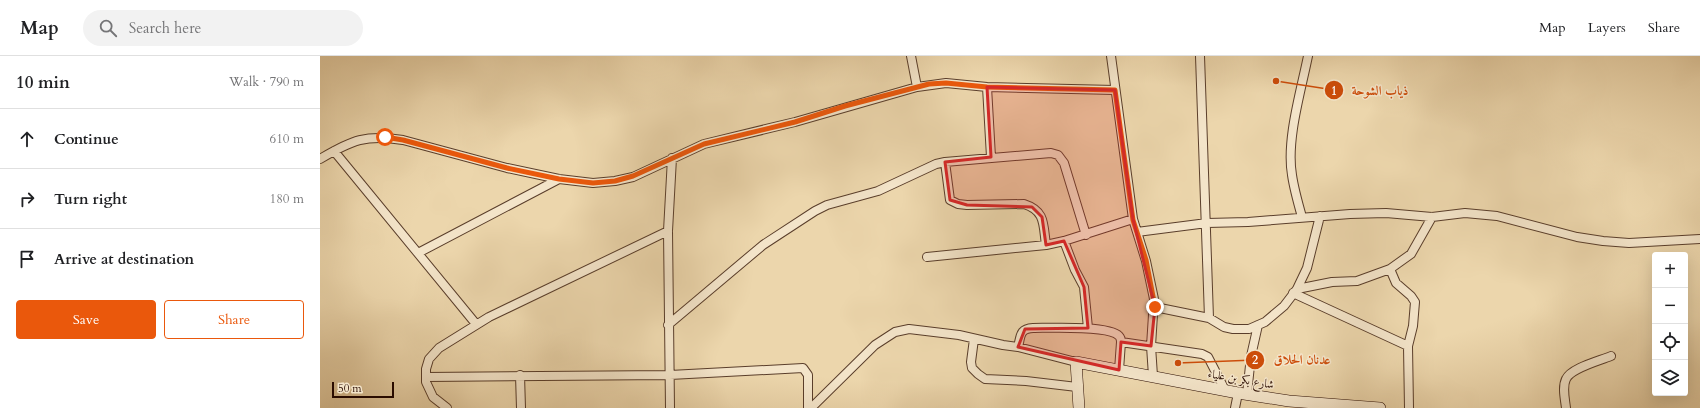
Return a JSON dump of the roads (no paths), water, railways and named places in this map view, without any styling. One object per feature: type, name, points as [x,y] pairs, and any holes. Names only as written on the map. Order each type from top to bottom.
[{"type":"street","points":[[911,56],[917,87]]},
{"type":"street","points":[[1111,56],[1133,220],[1146,260],[1155,307],[1151,346],[1153,376]]},
{"type":"street","points":[[1200,56],[1202,140],[1207,223],[1209,318]]},
{"type":"street","points":[[1302,217],[1291,174],[1291,154],[1292,134],[1308,56]]},
{"type":"street","points":[[320,159],[356,140],[373,137],[385,137],[403,140],[507,168],[559,179],[587,182],[615,181],[633,176],[704,144],[795,122],[917,87],[946,83],[987,87],[1115,90]]},
{"type":"street","points":[[987,87],[991,157]]},
{"type":"street","points":[[334,151],[476,324]]},
{"type":"street","points":[[668,325],[763,245],[816,210],[827,205],[878,191],[936,164],[945,162],[1051,153],[1058,156],[1064,163],[1086,235]]},
{"type":"street","points":[[670,408],[668,231],[672,158]]},
{"type":"street","points":[[945,162],[950,200],[958,204],[967,205],[1024,204],[1032,207],[1040,212],[1042,217],[1046,245]]},
{"type":"street","points":[[418,253],[559,179]]},
{"type":"street","points":[[1137,232],[1207,223],[1248,222],[1302,217],[1386,213],[1432,217],[1465,213],[1497,216],[1577,237],[1603,241],[1630,243],[1700,238]]},
{"type":"street","points":[[1155,307],[1209,318],[1224,327],[1233,329],[1249,329],[1265,322],[1284,306],[1295,291],[1307,268],[1320,216]]},
{"type":"street","points":[[1295,291],[1332,282],[1362,280],[1390,269],[1411,254],[1432,217]]},
{"type":"street","points":[[927,257],[1046,245],[1086,235],[1133,220]]},
{"type":"street","points":[[448,408],[433,397],[426,382],[426,369],[429,359],[439,348],[476,324],[668,231]]},
{"type":"street","points":[[1064,241],[1075,270],[1084,287],[1088,328]]},
{"type":"street","points":[[1390,269],[1396,283],[1411,296],[1415,302],[1413,326],[1408,346],[1408,408]]},
{"type":"street","points":[[1295,291],[1408,346]]},
{"type":"street","points":[[1235,408],[1243,393],[1258,325]]},
{"type":"street","points":[[1018,347],[1022,332],[1025,328],[1088,328],[1115,333],[1120,337],[1121,342],[1119,370]]},
{"type":"street","points":[[811,408],[875,344],[894,332],[908,329],[959,335],[1018,347],[1076,362],[1079,408]]},
{"type":"street","points":[[974,339],[971,362],[972,368],[985,379],[1026,381],[1077,387]]},
{"type":"street","points":[[1121,342],[1206,355],[1225,390]]},
{"type":"street","points":[[1566,408],[1564,384],[1569,374],[1575,370],[1611,356]]},
{"type":"street","name":"شارع بكر بن علياء","points":[[1076,362],[1289,401],[1332,406],[1380,408]]},
{"type":"street","points":[[426,377],[520,375],[670,375],[803,368],[808,375],[808,408]]},
{"type":"street","points":[[520,375],[521,408]]},
{"type":"place","name":"ذياب الشوحة","points":[[1276,81]]},
{"type":"place","name":"عدنان الحلاق","points":[[1178,363]]}]
